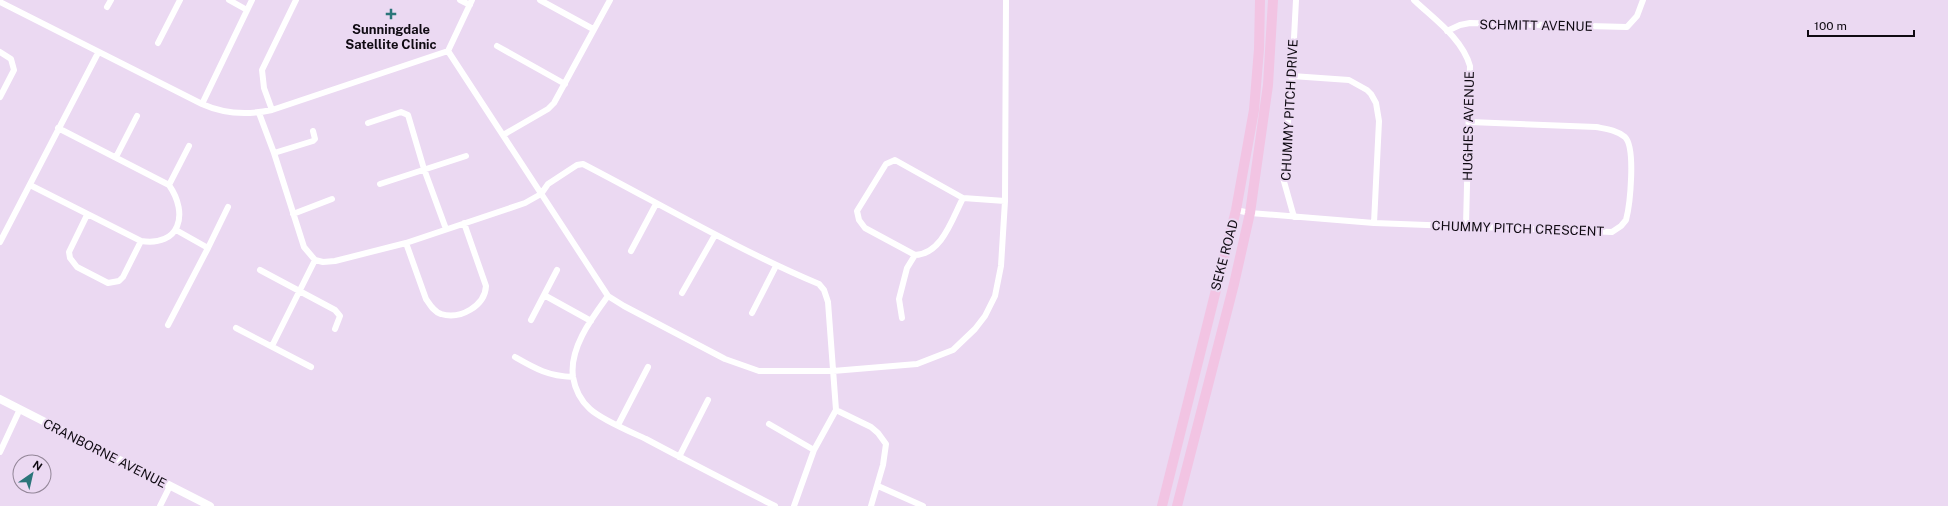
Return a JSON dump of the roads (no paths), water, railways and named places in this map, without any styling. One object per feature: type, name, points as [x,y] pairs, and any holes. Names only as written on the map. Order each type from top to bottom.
[{"type":"main road","name":"SEKE ROAD","points":[[1162,506],[1236,210],[1254,110],[1259,49],[1260,0]]},
{"type":"main road","name":"SEKE ROAD","points":[[1177,506],[1234,284],[1250,214],[1268,85],[1273,0]]},
{"type":"street","points":[[107,7],[111,0]]},
{"type":"street","points":[[158,43],[180,0]]},
{"type":"street","points":[[228,0],[247,10]]},
{"type":"street","points":[[202,104],[252,0]]},
{"type":"street","points":[[272,110],[264,88],[262,70],[296,0]]},
{"type":"street","points":[[0,2],[98,53],[202,104],[226,111],[259,113],[272,110],[448,51],[471,2],[460,0]]},
{"type":"street","points":[[540,0],[593,29]]},
{"type":"street","points":[[503,136],[548,108],[560,94],[593,29],[610,0]]},
{"type":"street","points":[[448,51],[459,65],[503,136],[608,296],[624,306],[725,359],[747,368],[771,373],[833,371],[917,364],[953,350],[975,329],[986,316],[998,285],[1002,266],[1005,201],[1006,0]]},
{"type":"street","name":"CHUMMY PITCH DRIVE","points":[[1294,217],[1283,178],[1292,76],[1296,0]]},
{"type":"street","name":"HUGHES AVENUE","points":[[1414,0],[1447,31],[1467,56],[1470,66],[1470,122],[1466,225]]},
{"type":"street","name":"SCHMITT AVENUE","points":[[1447,31],[1460,25],[1470,24],[1627,27],[1636,16],[1642,0]]},
{"type":"street","points":[[497,46],[565,84]]},
{"type":"street","points":[[0,52],[11,59],[14,70],[0,97]]},
{"type":"street","points":[[0,242],[98,53]]},
{"type":"street","points":[[1292,76],[1349,80],[1362,86],[1371,94],[1376,103],[1379,121],[1374,223]]},
{"type":"street","points":[[368,124],[401,112],[408,115],[424,169],[446,229]]},
{"type":"street","points":[[259,113],[274,153],[304,247],[315,260],[323,262],[335,261],[406,243],[525,203],[541,194],[548,184],[577,165],[584,164],[715,235],[776,266],[819,284],[824,290],[828,302],[836,410],[814,450],[794,506]]},
{"type":"street","points":[[116,157],[137,116]]},
{"type":"street","name":"CHUMMY PITCH CRESCENT","points":[[1236,210],[1250,214],[1374,223],[1466,225],[1535,230],[1612,232],[1621,226],[1626,220],[1631,164],[1629,147],[1626,138],[1617,132],[1596,127],[1470,122]]},
{"type":"street","points":[[30,185],[140,241],[151,243],[164,240],[171,237],[176,230],[179,220],[178,203],[175,194],[169,185],[58,128]]},
{"type":"street","points":[[274,153],[313,141],[315,139],[313,131]]},
{"type":"street","points":[[169,185],[190,146]]},
{"type":"street","points":[[380,184],[466,156]]},
{"type":"street","points":[[963,198],[938,245],[931,252],[922,255],[915,256],[865,228],[858,217],[858,211],[886,164],[895,160],[900,161],[963,198],[1005,201]]},
{"type":"street","points":[[294,214],[332,199]]},
{"type":"street","points":[[631,251],[656,204]]},
{"type":"street","points":[[168,325],[228,207]]},
{"type":"street","points":[[88,215],[69,252],[72,264],[82,271],[108,283],[119,281],[123,276],[140,241]]},
{"type":"street","points":[[406,243],[426,299],[431,307],[441,314],[450,315],[467,312],[480,302],[485,293],[486,286],[464,223]]},
{"type":"street","points":[[176,230],[208,248]]},
{"type":"street","points":[[682,293],[715,235]]},
{"type":"street","points":[[902,318],[898,299],[907,268],[915,256]]},
{"type":"street","points":[[272,346],[315,260]]},
{"type":"street","points":[[752,313],[776,266]]},
{"type":"street","points":[[260,270],[338,313],[340,320],[336,329]]},
{"type":"street","points":[[531,320],[557,270]]},
{"type":"street","points":[[544,295],[591,321]]},
{"type":"street","points":[[608,296],[591,321],[576,353],[573,377],[579,395],[588,407],[618,425],[775,506]]},
{"type":"street","points":[[236,328],[311,367]]},
{"type":"street","points":[[515,357],[540,372],[556,376],[573,377]]},
{"type":"street","points":[[618,425],[648,367]]},
{"type":"street","name":"CRANBORNE AVENUE","points":[[0,399],[210,506]]},
{"type":"street","points":[[679,457],[708,400]]},
{"type":"street","points":[[0,452],[20,409]]},
{"type":"street","points":[[836,410],[871,427],[878,432],[886,444],[878,486],[871,506]]},
{"type":"street","points":[[769,424],[814,450]]},
{"type":"street","points":[[160,506],[170,486]]},
{"type":"street","points":[[878,486],[923,506]]},
{"type":"place","name":"Sunningdale Satellite Clinic","points":[[391,14]]}]
